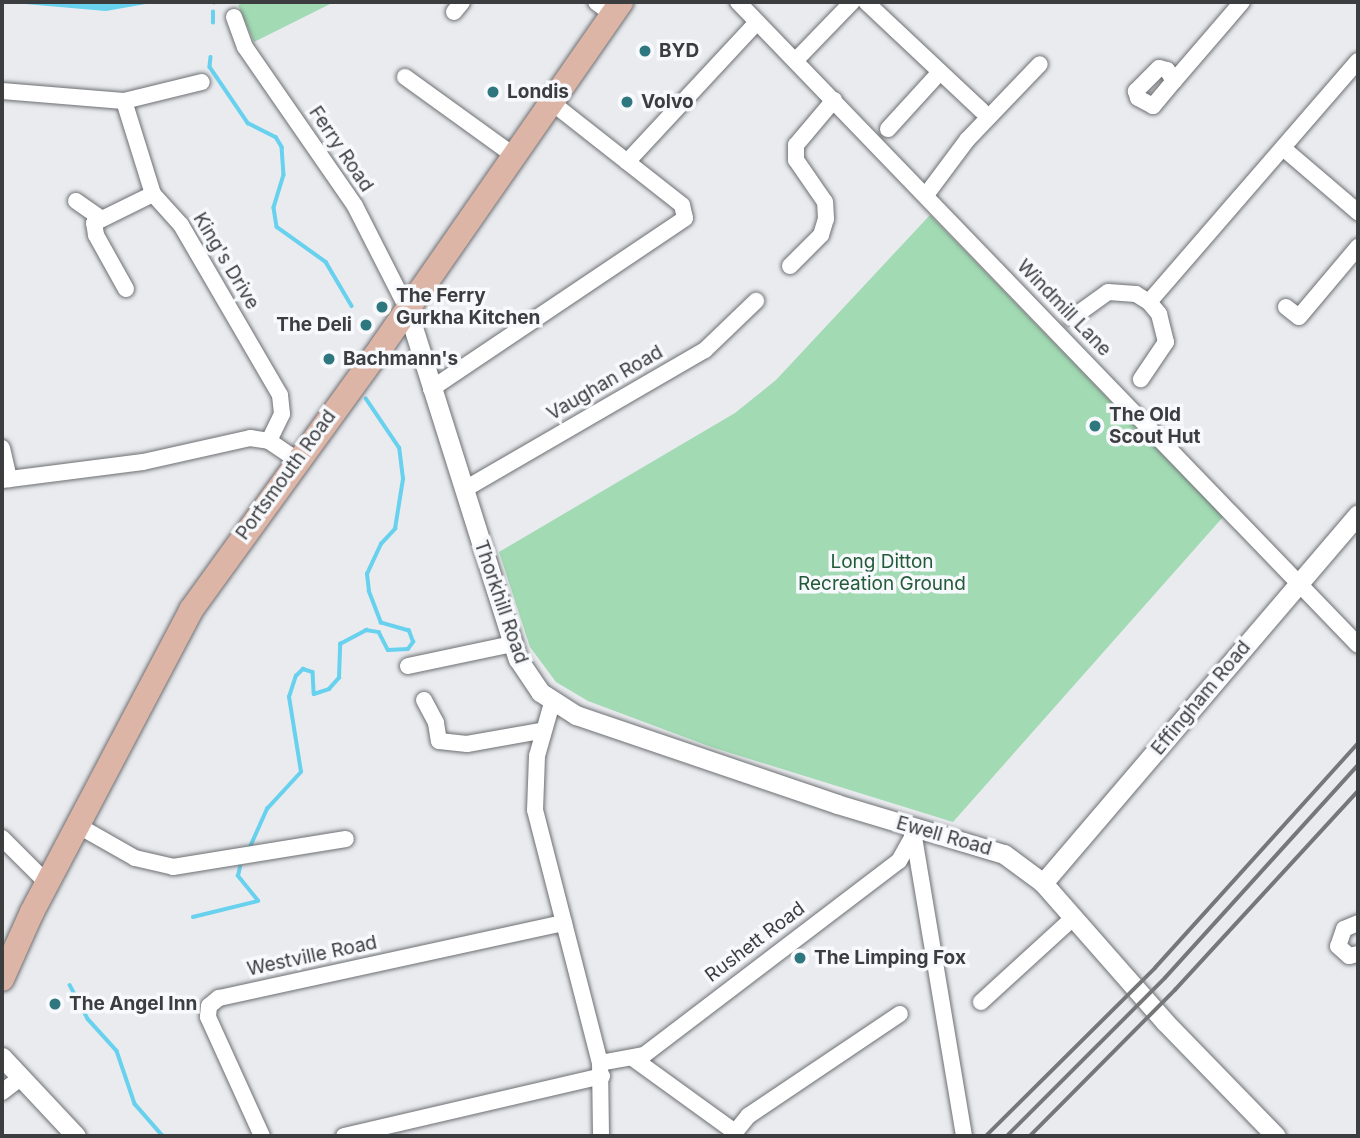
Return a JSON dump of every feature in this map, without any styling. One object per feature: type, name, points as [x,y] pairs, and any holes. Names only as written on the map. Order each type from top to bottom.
[{"type":"main road","name":"Portsmouth Road","points":[[2,979],[76,825],[191,610],[551,102],[610,6]]},
{"type":"street","name":"Windmill Lane","points":[[738,2],[1358,645]]},
{"type":"street","points":[[796,61],[852,2]]},
{"type":"street","points":[[866,2],[982,111]]},
{"type":"street","points":[[1174,81],[1242,2]]},
{"type":"street","name":"Ferry Road","points":[[234,17],[245,47],[355,206],[407,308]]},
{"type":"street","points":[[627,162],[757,22]]},
{"type":"street","points":[[1149,302],[1358,61]]},
{"type":"street","points":[[926,195],[967,140],[1040,64]]},
{"type":"street","points":[[888,129],[939,73]]},
{"type":"street","points":[[405,77],[513,155]]},
{"type":"street","points":[[2,91],[124,101],[202,82]]},
{"type":"street","points":[[790,266],[821,235],[826,219],[825,202],[796,160],[796,145],[834,100]]},
{"type":"street","name":"King's Drive","points":[[124,101],[153,194],[181,225],[281,395],[282,415],[270,441]]},
{"type":"street","points":[[431,388],[671,230],[685,212],[551,102]]},
{"type":"street","points":[[1283,148],[1358,212]]},
{"type":"street","points":[[126,289],[96,235],[94,223],[99,217],[153,194]]},
{"type":"street","points":[[76,201],[99,217]]},
{"type":"street","points":[[1299,318],[1358,247]]},
{"type":"street","points":[[1072,318],[1108,292],[1136,294],[1149,302],[1158,314],[1166,342],[1140,379]]},
{"type":"street","name":"Vaughan Road","points":[[465,489],[705,350],[756,301]]},
{"type":"street","name":"Thorkhill Road","points":[[407,308],[512,644],[534,687],[552,703]]},
{"type":"street","points":[[2,448],[5,479],[144,462],[250,438],[270,441],[297,460]]},
{"type":"street","name":"Effingham Road","points":[[1043,883],[1358,514]]},
{"type":"street","points":[[408,666],[512,644]]},
{"type":"street","points":[[424,699],[436,723],[439,741],[467,744],[541,731]]},
{"type":"street","points":[[552,703],[541,731],[534,779],[535,810],[601,1070],[601,1136]]},
{"type":"street","name":"Ewell Road","points":[[552,703],[616,729],[912,827],[986,847],[1043,883],[1165,1022],[1276,1136]]},
{"type":"street","points":[[76,825],[135,858],[173,867],[346,839]]},
{"type":"street","points":[[912,827],[964,1136]]},
{"type":"street","name":"Rushett Road","points":[[634,1059],[899,861],[908,848],[912,827]]},
{"type":"street","points":[[2,838],[48,884]]},
{"type":"street","points":[[981,1002],[1074,917]]},
{"type":"street","name":"Westville Road","points":[[262,1136],[208,1017],[209,1006],[219,998],[564,923]]},
{"type":"street","points":[[1358,923],[1344,929],[1339,946],[1349,956],[1358,954]]},
{"type":"street","points":[[344,1136],[601,1070],[634,1059],[734,1134],[748,1116],[900,1014]]},
{"type":"street","points":[[2,1057],[76,1136]]},
{"type":"street","points":[[2,1092],[22,1077]]},
{"type":"green space","points":[[247,2],[334,2],[254,42],[238,5]]},
{"type":"green space","name":"Long Ditton Recreation Ground","points":[[930,215],[1223,517],[953,822],[711,747],[588,701],[556,682],[530,647],[499,552],[735,413],[776,380]]},
{"type":"water","points":[[2,2],[157,2],[106,11]]},
{"type":"waterway","points":[[213,12],[213,23]]},
{"type":"waterway","points":[[211,57],[210,67],[248,123],[276,137],[282,147],[284,175],[274,208],[277,227],[326,262],[352,306]]},
{"type":"waterway","points":[[250,847],[267,809],[301,772],[289,697],[296,676],[303,669],[313,672],[314,694],[329,689],[339,678],[340,644],[366,630],[379,632],[388,650],[408,649],[413,642],[409,631],[381,623],[369,591],[367,574],[381,544],[395,529],[403,479],[399,448],[366,399]]},
{"type":"waterway","points":[[193,917],[258,901],[238,876],[240,867]]},
{"type":"waterway","points":[[70,985],[88,1019],[117,1051],[135,1104],[163,1136]]},
{"type":"railway","points":[[986,1136],[1155,968],[1358,743]]},
{"type":"railway","points":[[1007,1136],[1165,978],[1358,765]]},
{"type":"railway","points":[[1030,1136],[1175,990],[1358,791]]},
{"type":"place","name":"BYD","points":[[645,51]]},
{"type":"place","name":"Londis","points":[[493,92]]},
{"type":"place","name":"Volvo","points":[[627,102]]},
{"type":"place","name":"The Ferry Gurkha Kitchen","points":[[382,307]]},
{"type":"place","name":"The Deli","points":[[366,325]]},
{"type":"place","name":"Bachmann's","points":[[329,359]]},
{"type":"place","name":"The Old Scout Hut","points":[[1095,426]]},
{"type":"place","name":"The Limping Fox","points":[[800,958]]},
{"type":"place","name":"The Angel Inn","points":[[55,1004]]}]
